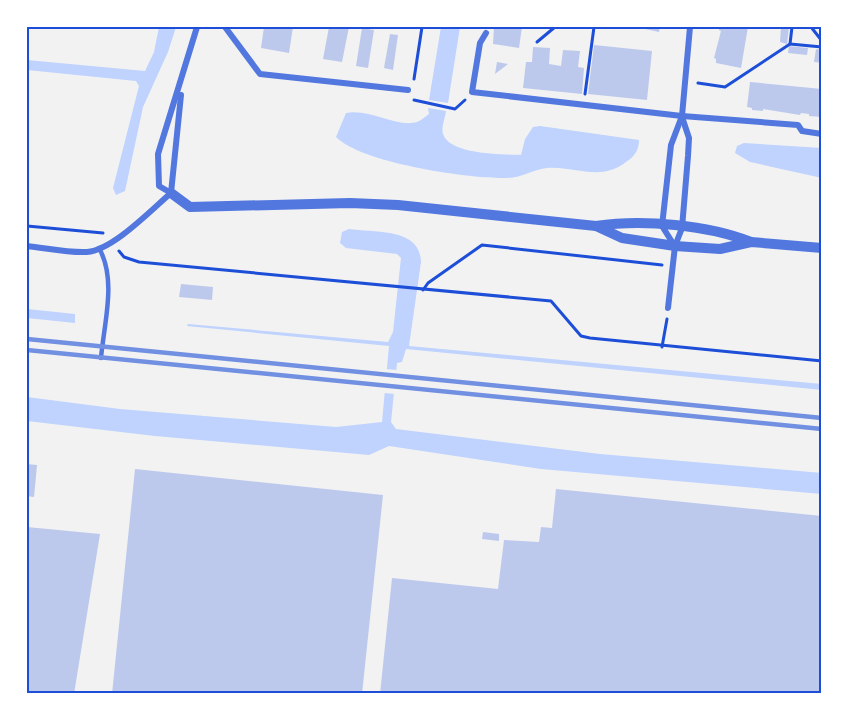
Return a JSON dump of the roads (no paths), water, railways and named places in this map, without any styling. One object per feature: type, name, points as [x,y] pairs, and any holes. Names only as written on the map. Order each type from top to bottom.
[{"type":"street","points":[[197,27],[182,86],[158,154],[159,186],[190,207],[350,202],[398,205],[596,226],[622,222],[725,232],[752,242],[822,248]]},
{"type":"street","points":[[225,27],[260,74],[408,90]]},
{"type":"street","points":[[675,246],[662,226],[671,145],[682,116],[690,27]]},
{"type":"street","points":[[486,33],[480,44],[472,92],[682,116],[798,125],[802,131],[822,134]]},
{"type":"street","points":[[27,246],[89,252],[111,243],[171,193],[182,86]]},
{"type":"street","points":[[668,308],[675,246],[682,228],[689,138],[682,116]]},
{"type":"street","points":[[596,226],[622,238],[675,246],[720,249],[752,242]]},
{"type":"lane","points":[[99,248],[106,260],[108,274],[100,358]]},
{"type":"water","points":[[159,27],[176,27],[168,52],[143,107],[125,191],[116,195],[113,188],[139,86],[136,81],[27,70],[27,60],[145,71],[154,52]]},
{"type":"water","points":[[441,27],[460,27],[448,103],[429,100]]},
{"type":"water","points":[[428,108],[446,111],[443,134],[455,146],[466,150],[521,155],[525,139],[533,127],[540,126],[639,140],[639,144],[632,157],[607,171],[588,172],[547,168],[517,177],[490,178],[391,162],[368,155],[336,137],[346,113],[364,113],[409,123],[417,122],[429,114]]},
{"type":"water","points":[[744,143],[822,148],[822,178],[750,162],[735,153],[737,146]]},
{"type":"water","points":[[349,229],[383,232],[404,237],[419,251],[421,262],[409,346],[822,384],[822,390],[406,349],[402,362],[397,363],[391,422],[396,429],[600,454],[822,473],[822,494],[541,469],[389,446],[369,455],[155,436],[27,421],[27,397],[120,409],[336,427],[382,422],[389,346],[187,326],[188,324],[388,342],[393,332],[401,258],[397,254],[346,248],[340,243],[342,232]]},
{"type":"water","points":[[27,309],[75,314],[75,323],[27,318]]},
{"type":"railway","points":[[27,339],[822,418]]},
{"type":"railway","points":[[27,350],[822,429]]}]
